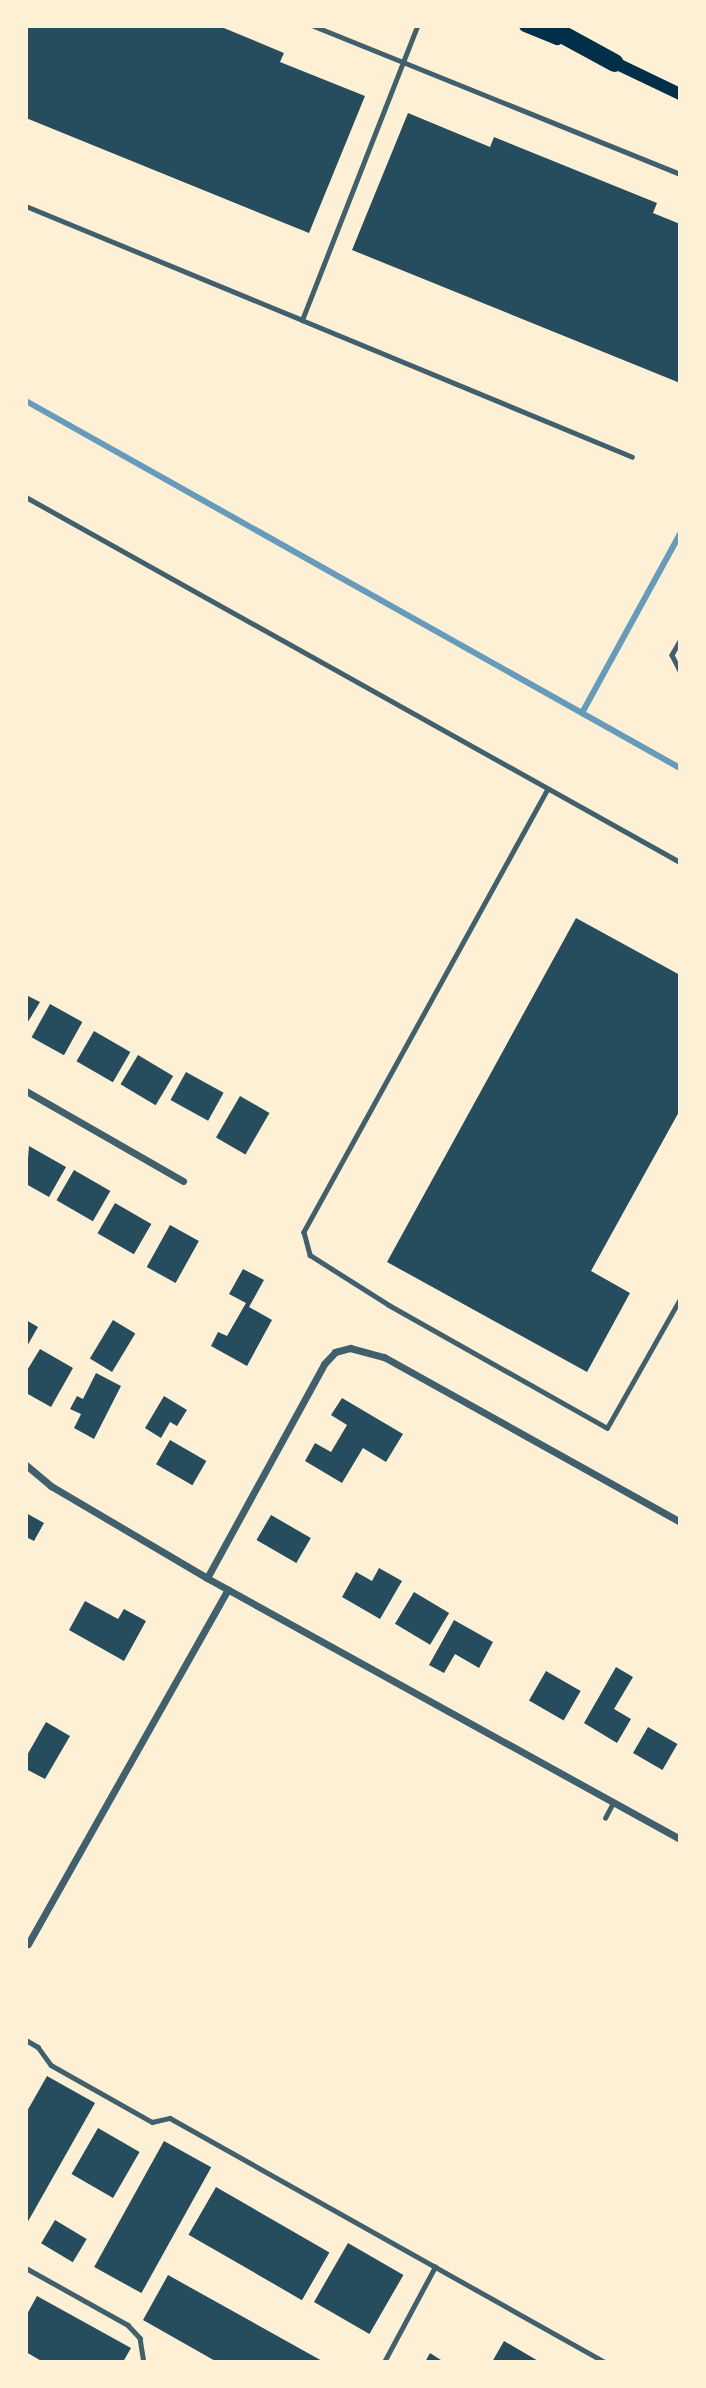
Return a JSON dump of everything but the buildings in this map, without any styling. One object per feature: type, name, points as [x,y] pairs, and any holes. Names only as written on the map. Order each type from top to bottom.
[{"type":"highway","points":[[547,26],[615,62]]},
{"type":"main road","points":[[524,26],[615,62],[680,94]]},
{"type":"street","points":[[26,1091],[183,1181]]},
{"type":"street","points":[[207,1578],[324,1364],[335,1352],[350,1348],[384,1357],[680,1522]]},
{"type":"street","points":[[26,1465],[51,1486],[207,1578],[680,1839]]},
{"type":"street","points":[[28,1944],[228,1589]]},
{"type":"lane","points":[[314,26],[680,174]]},
{"type":"lane","points":[[302,320],[417,26]]},
{"type":"lane","points":[[26,206],[632,457]]},
{"type":"lane","points":[[26,497],[680,862]]},
{"type":"lane","points":[[680,641],[672,655],[680,671]]},
{"type":"lane","points":[[548,789],[304,1232],[310,1255],[388,1305],[607,1428],[680,1299]]},
{"type":"lane","points":[[605,1818],[613,1802]]},
{"type":"lane","points":[[26,2040],[38,2046],[51,2064],[152,2122],[170,2118],[605,2362]]},
{"type":"lane","points":[[384,2362],[435,2267]]},
{"type":"lane","points":[[26,2268],[128,2325],[140,2338],[144,2362]]},
{"type":"waterway","points":[[26,401],[680,768]]},
{"type":"waterway","points":[[582,713],[680,534]]}]
